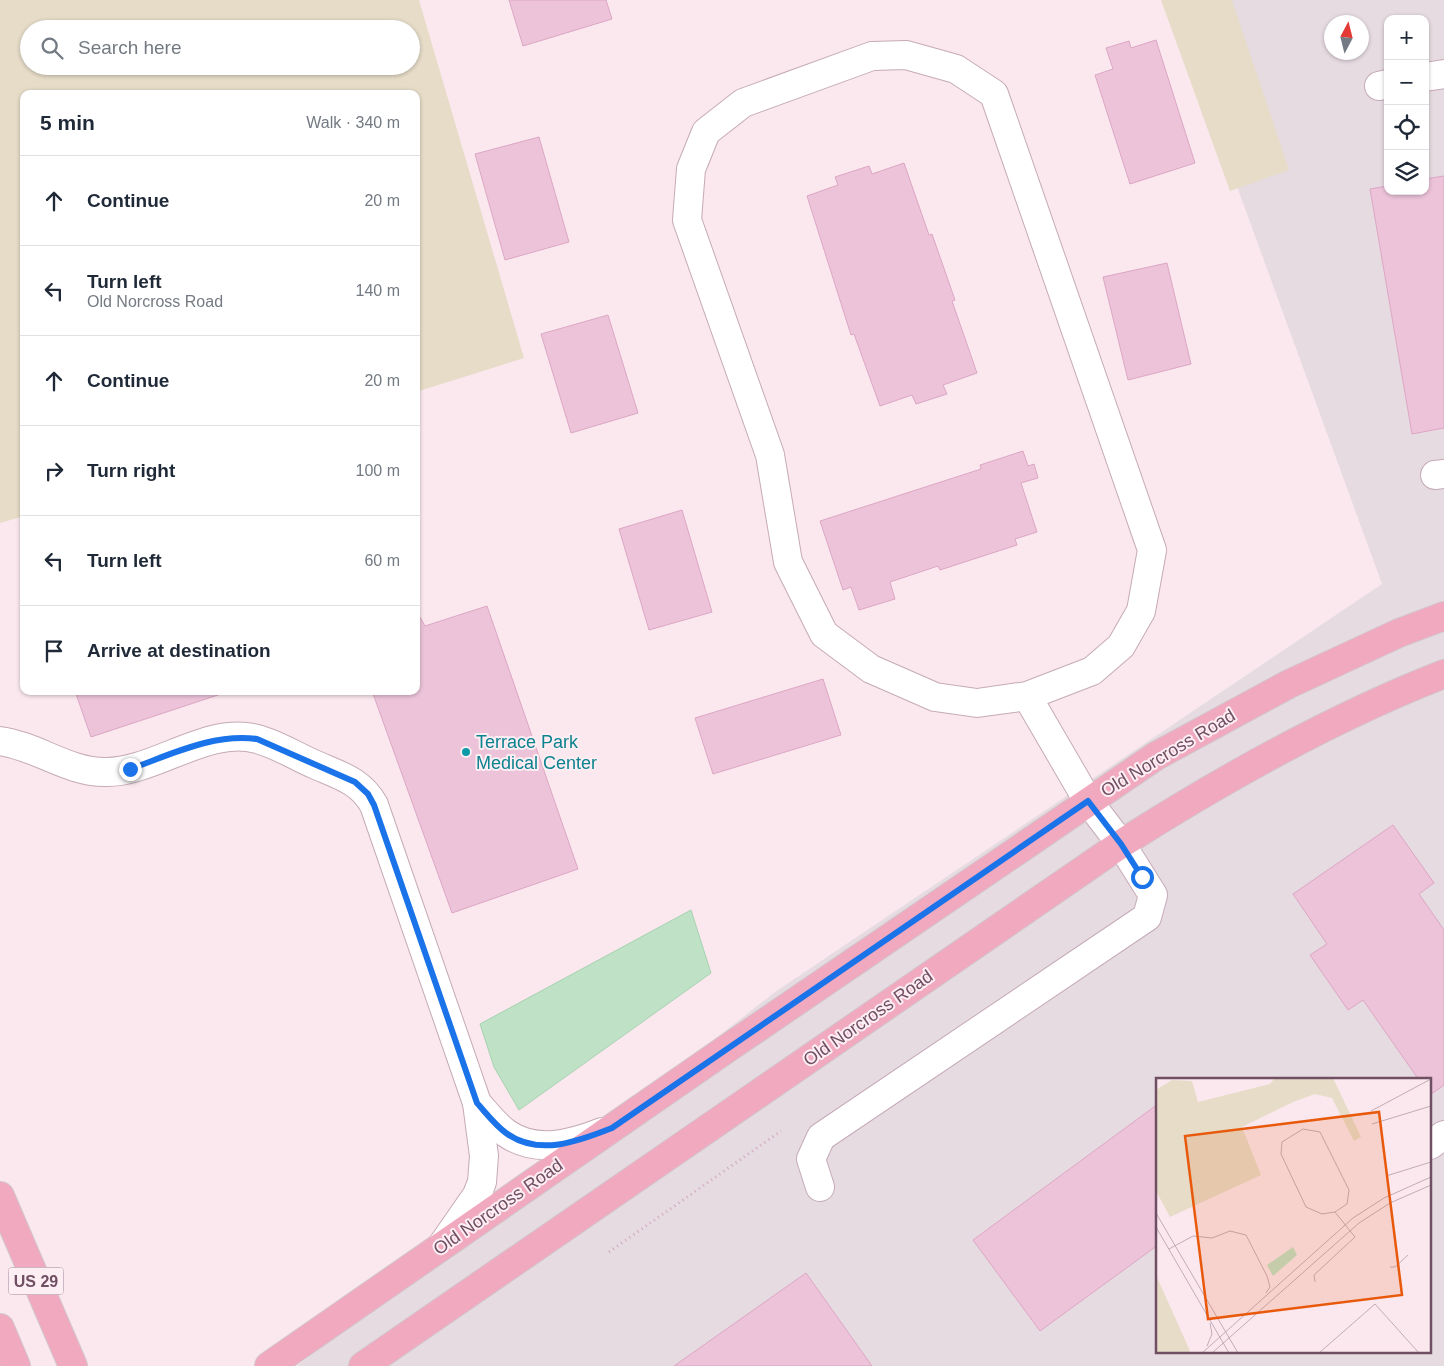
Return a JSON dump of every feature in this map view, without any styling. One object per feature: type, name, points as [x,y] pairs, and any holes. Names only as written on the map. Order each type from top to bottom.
[{"type":"main road","name":"Old Norcross Road","points":[[269,1366],[612,1128],[1156,756],[1289,684],[1399,633],[1444,616]]},
{"type":"main road","name":"Old Norcross Road","points":[[363,1366],[1121,844],[1193,798],[1315,732],[1444,674]]},
{"type":"main road","name":"US 29","points":[[0,1196],[73,1366]]},
{"type":"main road","points":[[0,1328],[13,1362]]},
{"type":"lane","points":[[906,55],[956,69],[994,94],[1152,550],[1141,611],[1120,646],[1092,670],[1027,696],[977,703],[935,697],[871,669],[824,634],[788,562],[770,455],[687,220],[691,169],[706,132],[743,103],[872,56],[906,55]]},
{"type":"lane","points":[[1429,76],[1444,74]]},
{"type":"lane","points":[[820,1188],[811,1159],[821,1137],[1147,917],[1153,895],[1121,844],[1088,801],[1027,696]]},
{"type":"lane","points":[[0,741],[30,748],[80,769],[105,772],[130,769],[210,742],[246,738],[257,739],[355,782],[368,794],[374,805],[477,1103],[484,1156],[482,1182],[477,1195],[440,1247]]},
{"type":"lane","points":[[477,1103],[506,1133],[532,1145],[552,1146],[578,1141],[612,1128]]},
{"type":"lane","points":[[1432,1144],[1444,1135]]},
{"type":"path","points":[[609,1252],[781,1131]]},
{"type":"shaded area","points":[[0,0],[419,0],[524,358],[420,391],[420,90],[20,90],[20,517],[0,523]]},
{"type":"shaded area","points":[[1161,0],[1232,0],[1289,170],[1230,191]]},
{"type":"shaded area","points":[[1169,0],[1444,0],[1444,1366],[297,1366],[775,992],[1382,584]]},
{"type":"shaded area","points":[[691,910],[711,973],[519,1110],[494,1067],[480,1024]]},
{"type":"building","points":[[509,0],[606,0],[612,19],[523,46]]},
{"type":"building","points":[[1156,40],[1195,163],[1130,184],[1095,75],[1113,69],[1106,48],[1129,41],[1131,48]]},
{"type":"building","points":[[539,137],[569,242],[505,260],[475,154]]},
{"type":"building","points":[[904,163],[929,235],[932,234],[955,300],[952,301],[977,373],[943,385],[947,394],[916,404],[912,395],[880,406],[854,334],[851,335],[807,196],[838,185],[835,177],[869,166],[872,174]]},
{"type":"building","points":[[1444,176],[1444,428],[1412,434],[1370,189],[1384,187],[1384,195],[1429,195],[1429,178]]},
{"type":"building","points":[[1167,263],[1191,364],[1128,380],[1103,277]]},
{"type":"building","points":[[608,315],[638,413],[571,433],[541,334]]},
{"type":"building","points":[[1023,451],[1028,466],[1034,464],[1038,478],[1021,483],[1037,532],[1015,539],[1017,545],[940,570],[938,566],[890,582],[895,599],[859,610],[851,587],[843,590],[820,521],[981,469],[980,465]]},
{"type":"building","points":[[682,510],[712,612],[649,630],[619,529]]},
{"type":"building","name":"Terrace Park Medical Center","points":[[487,606],[578,869],[452,913],[373,695],[420,695],[420,617],[425,626]]},
{"type":"building","points":[[823,679],[841,735],[713,774],[695,718]]},
{"type":"building","points":[[76,695],[218,695],[91,737]]},
{"type":"building","points":[[1393,825],[1434,883],[1419,894],[1444,930],[1444,1085],[1432,1094],[1432,1078],[1418,1078],[1363,1000],[1348,1010],[1310,955],[1327,944],[1293,894]]},
{"type":"building","points":[[1156,1105],[1156,1246],[1040,1331],[973,1240]]},
{"type":"building","points":[[806,1273],[872,1366],[674,1366]]},
{"type":"place","name":"Terrace Park Medical Center","points":[[466,752]]},
{"type":"route","points":[[130,769],[210,742],[234,737],[257,739],[355,782],[362,788],[374,805],[477,1103],[506,1133],[532,1145],[552,1146],[578,1141],[612,1128],[1088,801],[1121,844],[1142,877]]}]
